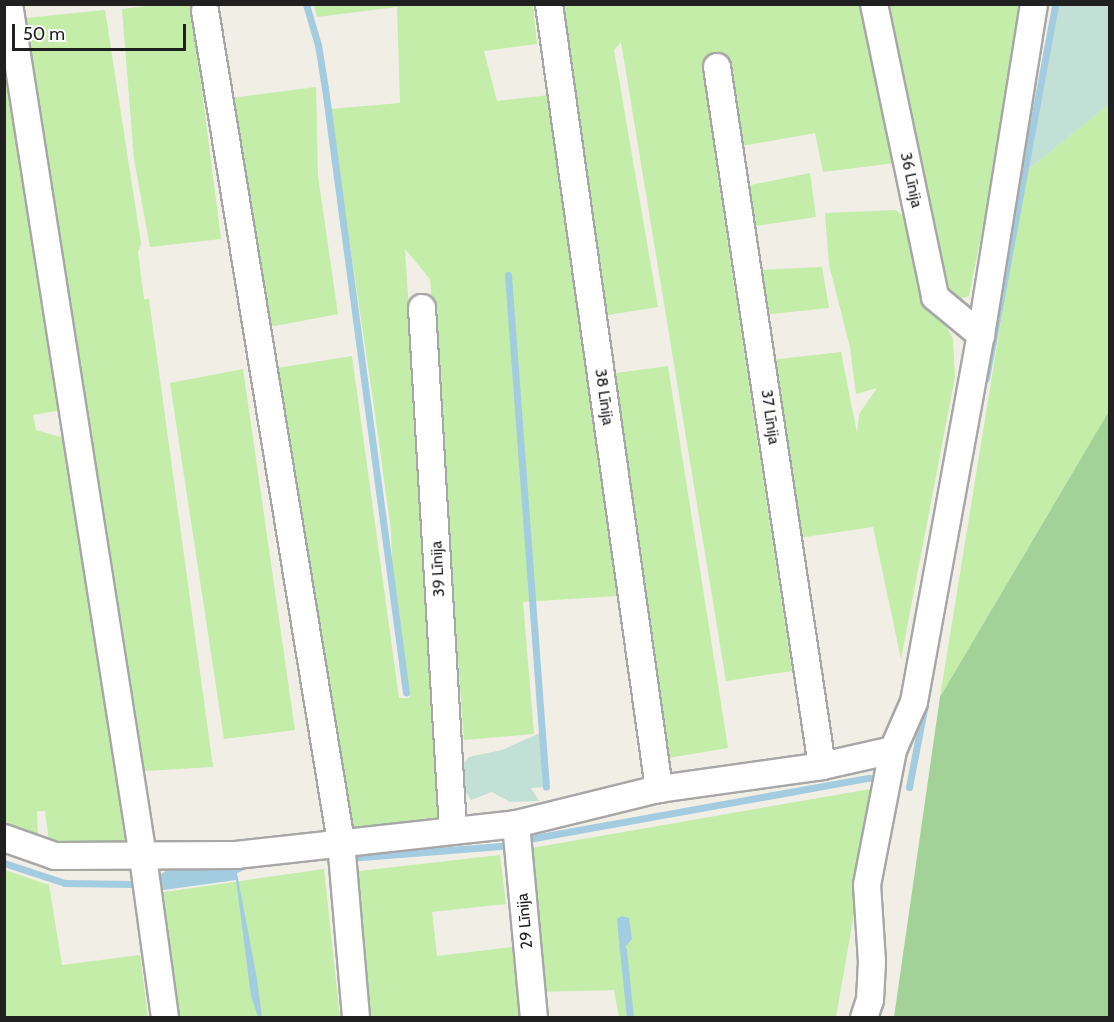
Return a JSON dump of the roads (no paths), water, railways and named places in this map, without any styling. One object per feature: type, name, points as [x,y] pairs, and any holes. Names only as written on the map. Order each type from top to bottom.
[{"type":"street","points":[[9,4],[143,857],[165,1017]]},
{"type":"street","name":"38 Līnija","points":[[549,4],[659,789]]},
{"type":"street","name":"36 Līnija","points":[[874,4],[936,297],[981,335]]},
{"type":"street","points":[[864,1017],[870,1000],[872,962],[867,885],[893,750],[914,702],[981,335],[1034,4]]},
{"type":"street","points":[[205,11],[341,842],[356,1017]]},
{"type":"street","name":"37 Līnija","points":[[717,67],[822,766]]},
{"type":"street","name":"39 Līnija","points":[[422,308],[453,830]]},
{"type":"street","points":[[4,838],[55,856],[236,855],[516,824],[659,789],[822,766],[893,750]]},
{"type":"street","name":"29 Līnija","points":[[516,824],[534,1017]]},
{"type":"waterway","points":[[306,4],[318,45],[325,88],[406,693]]},
{"type":"waterway","points":[[986,378],[1055,4]]},
{"type":"waterway","points":[[508,275],[546,787]]},
{"type":"waterway","points":[[909,787],[925,704]]},
{"type":"waterway","points":[[523,840],[869,778]]},
{"type":"waterway","points":[[349,858],[501,846]]},
{"type":"waterway","points":[[4,863],[65,883],[132,884]]},
{"type":"waterway","points":[[623,950],[630,1018]]}]
